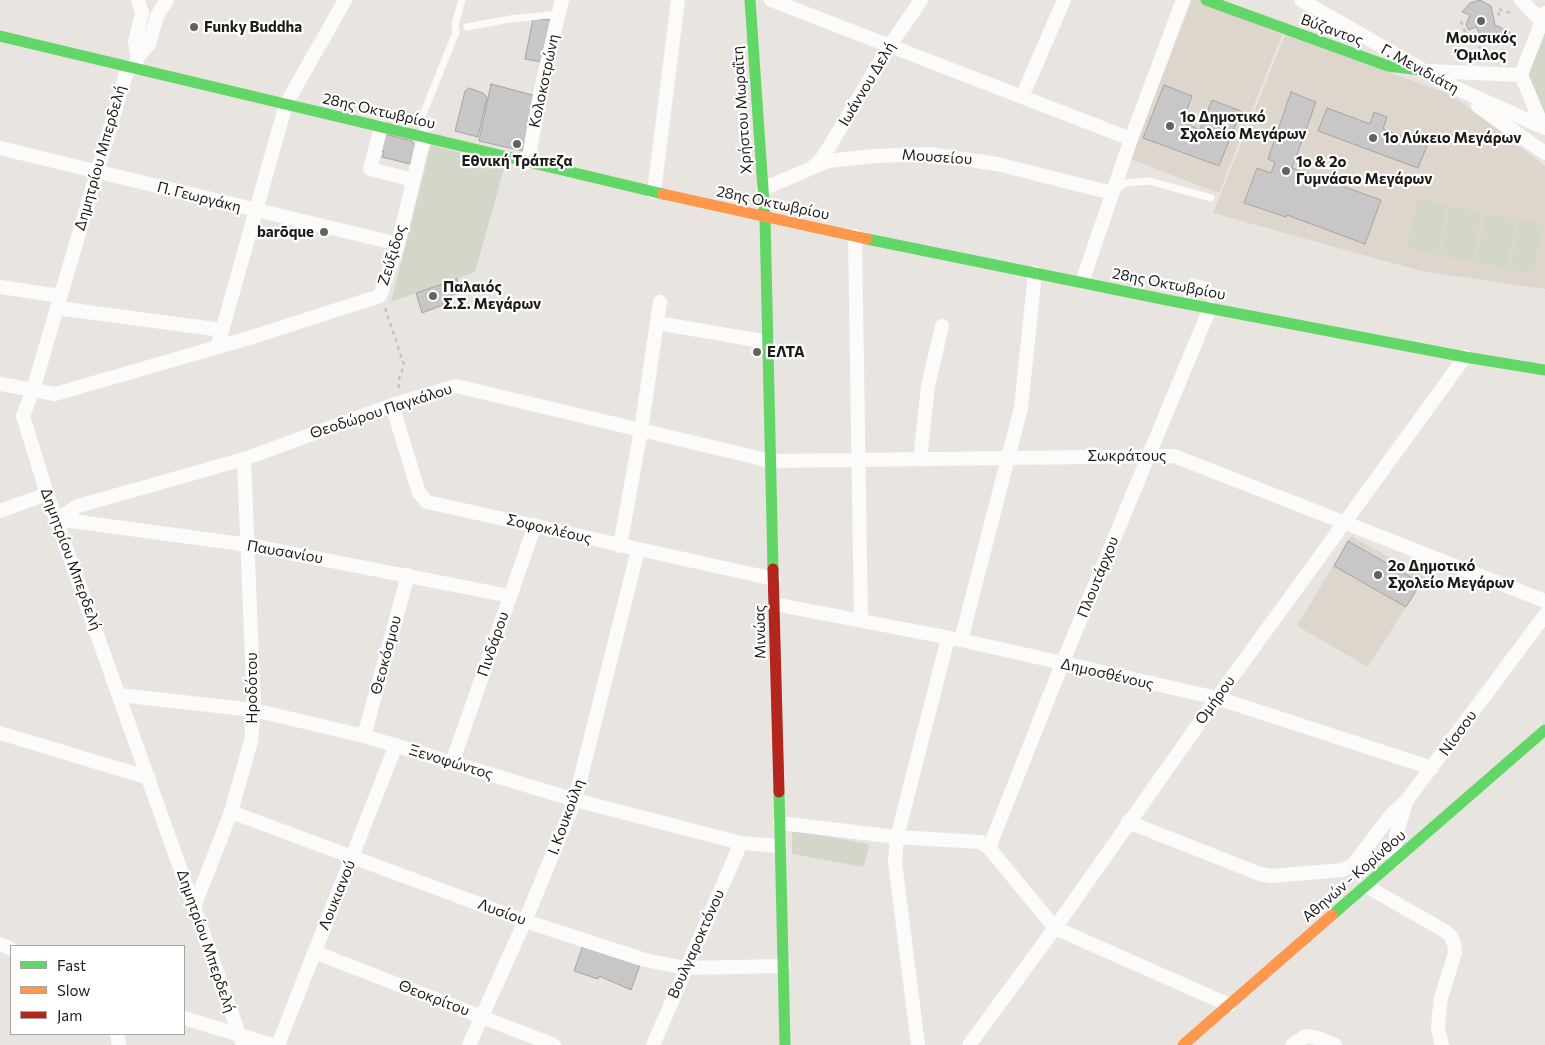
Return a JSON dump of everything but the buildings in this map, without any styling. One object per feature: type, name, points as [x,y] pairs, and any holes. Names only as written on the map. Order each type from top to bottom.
[{"type":"street","points":[[133,64],[149,44],[158,16],[167,0]]},
{"type":"street","points":[[654,192],[678,0]]},
{"type":"street","name":"Χρήστου Μωραΐτη","points":[[750,0],[765,218]]},
{"type":"street","points":[[771,0],[888,47],[1131,139]]},
{"type":"street","name":"Ιωάννου Δελή","points":[[812,168],[823,158],[888,47],[921,0]]},
{"type":"street","points":[[1022,97],[1064,0]]},
{"type":"street","points":[[1082,282],[1131,139],[1183,0]]},
{"type":"street","name":"Βύζαντος","points":[[1206,0],[1388,66],[1421,70]]},
{"type":"street","name":"Γ. Μενιδιάτη","points":[[1301,0],[1451,86],[1544,127]]},
{"type":"street","points":[[1521,0],[1544,17],[1521,75],[1544,127]]},
{"type":"street","points":[[218,345],[286,104],[339,2]]},
{"type":"street","points":[[133,64],[140,6],[158,16]]},
{"type":"street","name":"Κολοκοτρώνη","points":[[528,162],[541,89],[560,7]]},
{"type":"street","name":"28ης Οκτωβρίου","points":[[0,36],[133,64],[286,104],[765,218],[1082,282],[1210,302],[1464,357],[1545,370]]},
{"type":"street","name":"Δημητρίου Μπερδελή","points":[[133,64],[96,171],[33,390],[23,416],[47,494],[241,1040]]},
{"type":"street","points":[[1421,70],[1521,75]]},
{"type":"street","points":[[1451,86],[1545,153]]},
{"type":"street","points":[[381,127],[370,169],[413,180]]},
{"type":"street","name":"Ζεύξιδος","points":[[0,384],[55,394],[218,345],[246,339],[380,296],[398,244],[424,137]]},
{"type":"street","name":"Π. Γεωργάκη","points":[[0,148],[398,244]]},
{"type":"street","name":"Μουσείου","points":[[763,189],[828,161],[909,154],[954,156],[1032,172],[1112,193]]},
{"type":"street","name":"Μινώας","points":[[765,218],[785,1045]]},
{"type":"street","points":[[855,236],[861,622]]},
{"type":"street","points":[[918,1045],[895,862],[897,838],[954,639],[1010,457],[1022,402],[1035,273]]},
{"type":"street","points":[[0,287],[58,302],[222,330]]},
{"type":"street","points":[[620,546],[641,430],[660,302]]},
{"type":"street","name":"Πλουτάρχου","points":[[989,848],[1210,302]]},
{"type":"street","points":[[657,323],[768,342]]},
{"type":"street","points":[[920,459],[928,386],[942,326]]},
{"type":"street","name":"Ομήρου","points":[[969,1045],[1464,357]]},
{"type":"street","name":"Θεοδώρου Παγκάλου","points":[[57,519],[78,506],[244,459],[395,403],[456,386],[771,461]]},
{"type":"street","name":"Σοφοκλέους","points":[[395,403],[421,498],[427,502],[774,579]]},
{"type":"street","name":"Σωκράτους","points":[[771,461],[1149,455],[1182,458],[1545,601]]},
{"type":"street","name":"Ηροδότου","points":[[194,907],[231,812],[251,741],[254,710],[249,545],[244,459]]},
{"type":"street","points":[[0,511],[47,494]]},
{"type":"street","name":"Παυσανίου","points":[[57,519],[249,545],[510,596]]},
{"type":"street","name":"Πινδάρου","points":[[452,763],[535,526]]},
{"type":"street","name":"Ι. Κουκούλη","points":[[469,1045],[525,921],[575,800],[638,550]]},
{"type":"street","name":"Θεοκόσμου","points":[[364,736],[408,575]]},
{"type":"street","name":"Δημοσθένους","points":[[774,604],[954,639],[1217,698],[1432,768]]},
{"type":"street","name":"Νίσσου","points":[[1394,862],[1396,835],[1407,800],[1545,615]]},
{"type":"street","name":"Ξενοφώντος","points":[[119,695],[254,710],[364,736],[575,800],[741,843],[780,846]]},
{"type":"street","name":"Αθηνών - Κορίνθου","points":[[1183,1045],[1545,730]]},
{"type":"street","points":[[0,733],[149,778]]},
{"type":"street","name":"Λουκιανού","points":[[278,1045],[396,745]]},
{"type":"street","points":[[1128,822],[1260,874],[1271,876],[1342,870],[1353,866],[1387,820],[1407,800]]},
{"type":"street","name":"Λυσίου","points":[[231,812],[525,921],[645,960],[685,968],[783,966]]},
{"type":"street","points":[[780,823],[897,838],[972,840],[989,848],[1055,928],[1229,1005]]},
{"type":"street","name":"Βουλγαροκτόνου","points":[[653,1045],[741,843]]},
{"type":"street","points":[[1366,886],[1443,930],[1450,935],[1454,943],[1455,953],[1441,998],[1439,1015],[1438,1029],[1442,1045]]},
{"type":"street","name":"Θεοκρίτου","points":[[314,952],[554,1045]]},
{"type":"street","points":[[185,1018],[241,1040],[272,1045]]},
{"type":"street","points":[[1292,1045],[1306,1036],[1318,1038],[1335,1045]]},
{"type":"lane","points":[[424,137],[422,117],[456,32],[454,24],[462,0]]},
{"type":"lane","points":[[467,27],[560,7]]},
{"type":"lane","points":[[1112,193],[1126,183],[1149,181],[1211,198]]},
{"type":"lane","points":[[1182,297],[1192,282],[1208,286],[1210,302]]},
{"type":"path","points":[[1461,20],[1467,37],[1483,50],[1502,74]]},
{"type":"path","points":[[380,296],[404,365],[399,379],[395,403]]},
{"type":"shaded area","points":[[1192,0],[1199,0],[1282,35],[1219,193],[1130,159]]},
{"type":"shaded area","points":[[1545,24],[1545,120],[1526,76]]},
{"type":"shaded area","points":[[1285,35],[1452,95],[1545,166],[1545,289],[1421,271],[1213,213]]},
{"type":"shaded area","points":[[431,145],[505,165],[475,272],[391,302]]},
{"type":"shaded area","points":[[1417,199],[1447,205],[1437,255],[1407,249]]},
{"type":"shaded area","points":[[1450,206],[1482,212],[1472,262],[1441,256]]},
{"type":"shaded area","points":[[1486,213],[1516,219],[1507,268],[1476,262]]},
{"type":"shaded area","points":[[1520,219],[1543,224],[1533,274],[1510,269]]},
{"type":"shaded area","points":[[1351,536],[1425,577],[1368,667],[1297,626]]},
{"type":"shaded area","points":[[792,830],[869,844],[864,867],[792,854]]},
{"type":"traffic: fast","points":[[750,0],[765,218],[773,569]]},
{"type":"traffic: fast","points":[[1206,0],[1388,66],[1421,70]]},
{"type":"traffic: fast","points":[[0,36],[663,194]]},
{"type":"traffic: fast","points":[[867,239],[1172,301],[1465,357],[1545,370]]},
{"type":"traffic: fast","points":[[1332,915],[1545,730]]},
{"type":"traffic: fast","points":[[779,792],[785,1045]]},
{"type":"traffic: slow","points":[[663,194],[867,239]]},
{"type":"traffic: slow","points":[[1183,1045],[1332,915]]},
{"type":"traffic: jam","points":[[773,569],[779,792]]},
{"type":"place","name":"Μουσικός Όμιλος","points":[[1481,21]]},
{"type":"place","name":"Funky Buddha","points":[[194,27]]},
{"type":"place","name":"1ο Δημοτικό Σχολείο Μεγάρων","points":[[1170,126]]},
{"type":"place","name":"1ο Λύκειο Μεγάρων","points":[[1373,138]]},
{"type":"place","name":"Εθνική Τράπεζα","points":[[517,144]]},
{"type":"place","name":"1ο & 2ο Γυμνάσιο Μεγάρων","points":[[1286,171]]},
{"type":"place","name":"barōque","points":[[324,232]]},
{"type":"place","name":"Παλαιός Σ.Σ. Μεγάρων","points":[[433,296]]},
{"type":"place","name":"ΕΛΤΑ","points":[[757,352]]},
{"type":"place","name":"2ο Δημοτικό Σχολείο Μεγάρων","points":[[1378,575]]}]
